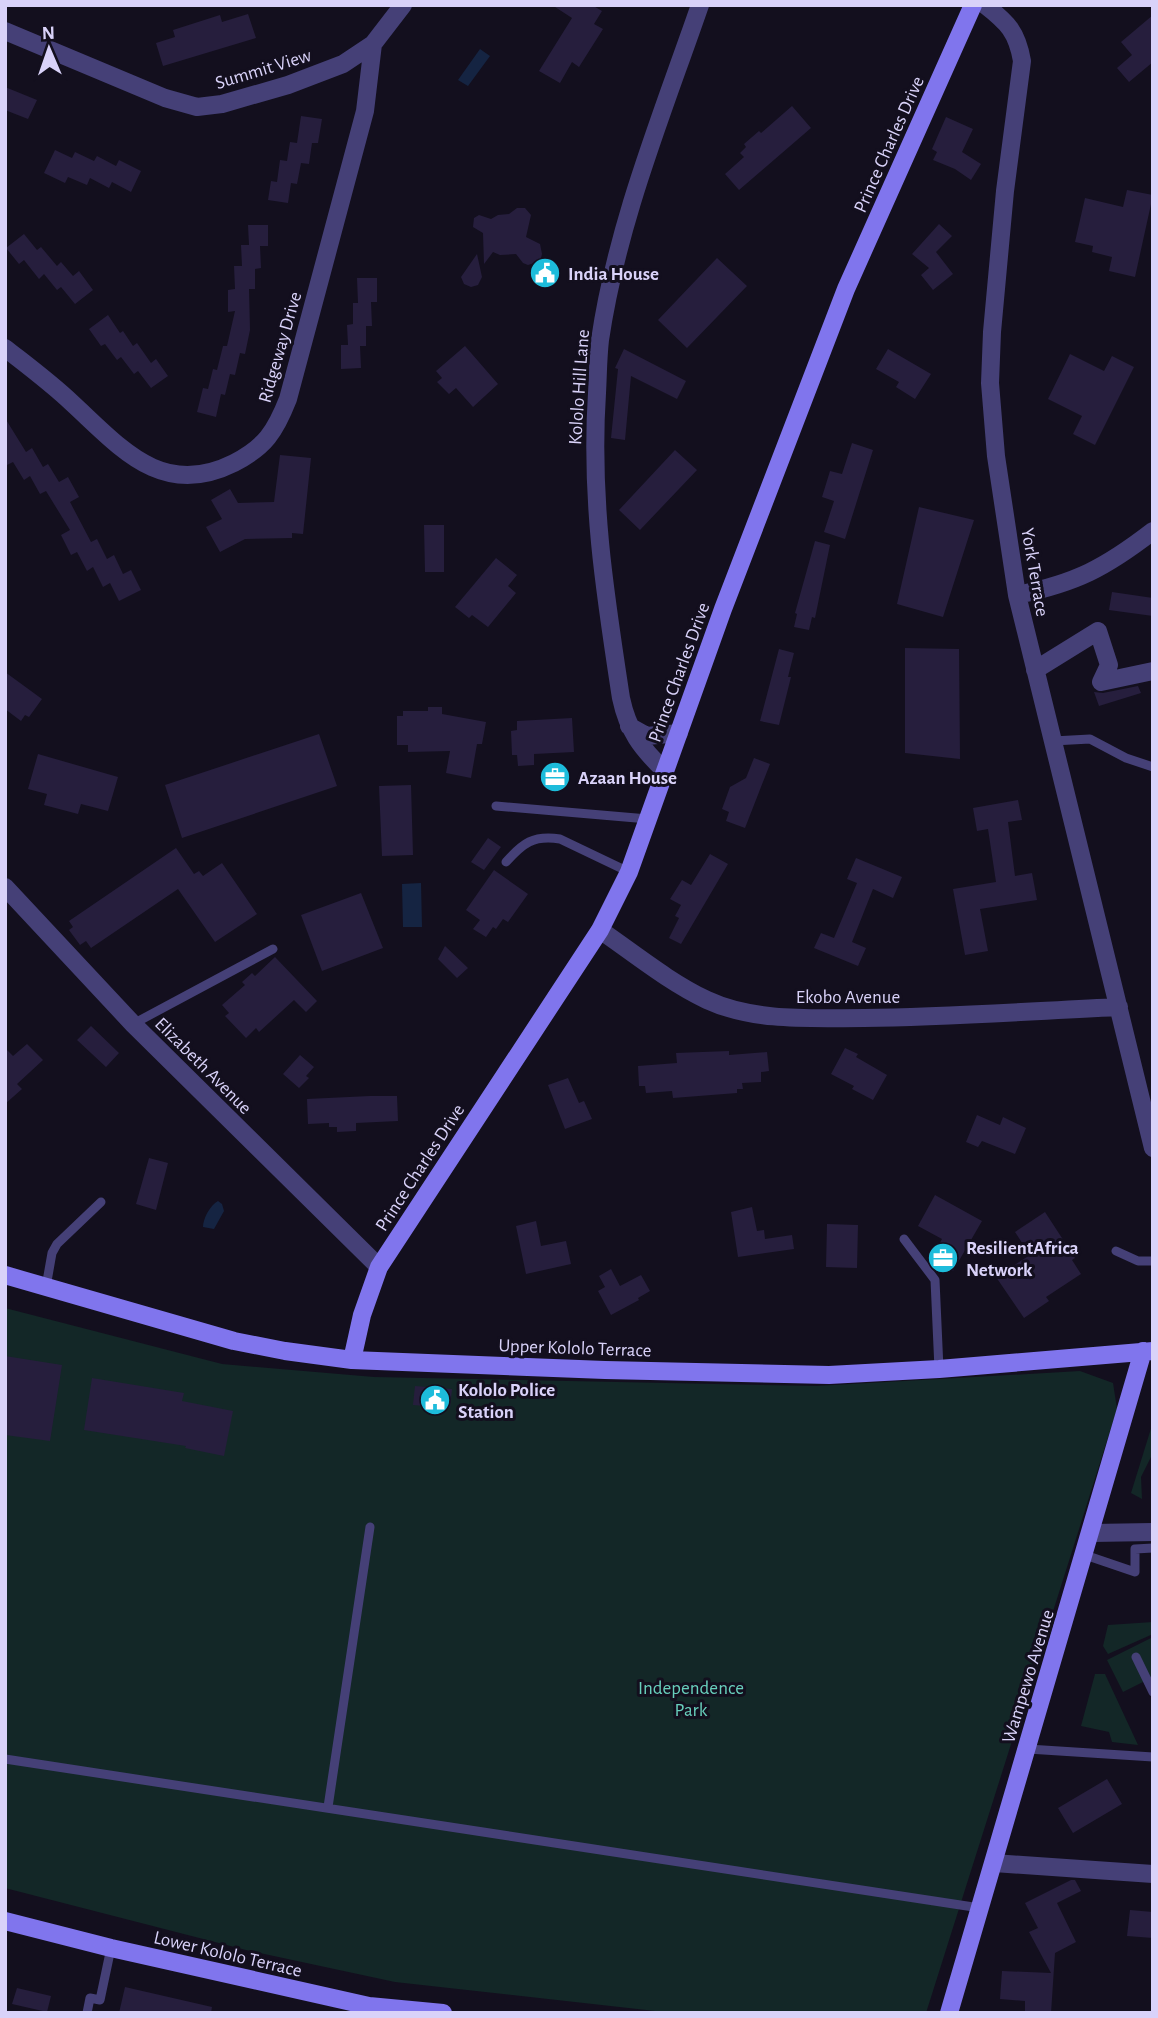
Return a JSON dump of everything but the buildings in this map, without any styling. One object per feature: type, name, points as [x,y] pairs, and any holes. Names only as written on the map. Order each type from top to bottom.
[{"type":"street","points":[[373,44],[403,5]]},
{"type":"street","name":"Kololo Hill Lane","points":[[665,771],[642,747],[629,726],[621,698],[596,516],[594,429],[600,342],[611,279],[627,217],[701,5]]},
{"type":"street","name":"Prince Charles Drive","points":[[352,1360],[362,1315],[379,1267],[600,930],[629,872],[723,608],[846,289],[973,5]]},
{"type":"street","name":"York Terrace","points":[[985,5],[1012,30],[1019,42],[1022,61],[1004,191],[992,332],[990,383],[996,456],[1017,595],[1119,1007],[1149,1107],[1153,1147]]},
{"type":"street","name":"Summit View","points":[[5,32],[166,98],[197,107],[222,104],[288,85],[344,64],[373,44]]},
{"type":"street","name":"Ridgeway Drive","points":[[5,348],[50,383],[127,453],[145,465],[167,474],[186,476],[217,470],[260,447],[272,434],[288,399],[365,111],[373,44]]},
{"type":"street","points":[[1017,595],[1058,587],[1084,576],[1111,562],[1153,531]]},
{"type":"street","points":[[1035,670],[1098,631],[1109,665],[1101,682],[1153,671]]},
{"type":"street","points":[[629,726],[647,736],[679,733]]},
{"type":"street","name":"Elizabeth Avenue","points":[[5,887],[133,1024],[379,1267]]},
{"type":"street","name":"Ekobo Avenue","points":[[600,930],[708,1001],[770,1016],[902,1017],[1119,1007]]},
{"type":"street","name":"Upper Kololo Terrace","points":[[5,1275],[234,1341],[285,1352],[352,1360],[829,1375],[939,1369],[1148,1351]]},
{"type":"street","name":"Wampewo Avenue","points":[[949,2013],[1148,1351]]},
{"type":"street","points":[[1092,1534],[1153,1532]]},
{"type":"street","points":[[994,1863],[1153,1874]]},
{"type":"street","name":"Lower Kololo Terrace","points":[[5,1921],[111,1948],[369,2006],[443,2013]]},
{"type":"lane","points":[[1053,741],[1090,739],[1126,758],[1153,767]]},
{"type":"lane","points":[[496,806],[648,819]]},
{"type":"lane","points":[[506,862],[523,844],[548,837],[560,839],[629,872]]},
{"type":"lane","points":[[133,1024],[273,949]]},
{"type":"lane","points":[[46,1287],[52,1253],[57,1244],[101,1202]]},
{"type":"lane","points":[[904,1239],[935,1280],[939,1369]]},
{"type":"lane","points":[[1116,1251],[1138,1261],[1153,1261]]},
{"type":"lane","points":[[328,1807],[370,1527]]},
{"type":"lane","points":[[1085,1555],[1135,1572],[1135,1549],[1153,1548]]},
{"type":"lane","points":[[1136,1657],[1153,1692]]},
{"type":"lane","points":[[1028,1749],[1153,1757]]},
{"type":"lane","points":[[5,1759],[980,1908]]},
{"type":"lane","points":[[87,2013],[90,1998],[100,2000],[111,1948]]},
{"type":"green space","name":"Independence Park","points":[[5,1308],[222,1364],[374,1377],[816,1386],[1080,1371],[1113,1383],[1117,1409],[926,2013],[673,2013],[395,1982],[246,1950],[5,1888]]},
{"type":"green space","points":[[1153,1422],[1153,1453],[1141,1477],[1142,1499],[1131,1493]]},
{"type":"green space","points":[[1153,1622],[1153,1634],[1108,1654],[1103,1646],[1108,1625]]},
{"type":"green space","points":[[1153,1637],[1153,1677],[1123,1692],[1107,1660]]},
{"type":"green space","points":[[1095,1674],[1105,1674],[1138,1745],[1112,1742],[1109,1732],[1081,1726]]},
{"type":"water","points":[[480,49],[490,56],[468,86],[458,80]]},
{"type":"water","points":[[421,883],[422,927],[403,927],[402,884]]},
{"type":"water","points":[[218,1201],[224,1211],[214,1229],[203,1227],[212,1206]]},
{"type":"place","name":"India House","points":[[545,273]]},
{"type":"place","name":"Azaan House","points":[[555,777]]},
{"type":"place","name":"ResilientAfrica Network","points":[[943,1258]]},
{"type":"place","name":"Kololo Police Station","points":[[435,1400]]}]
